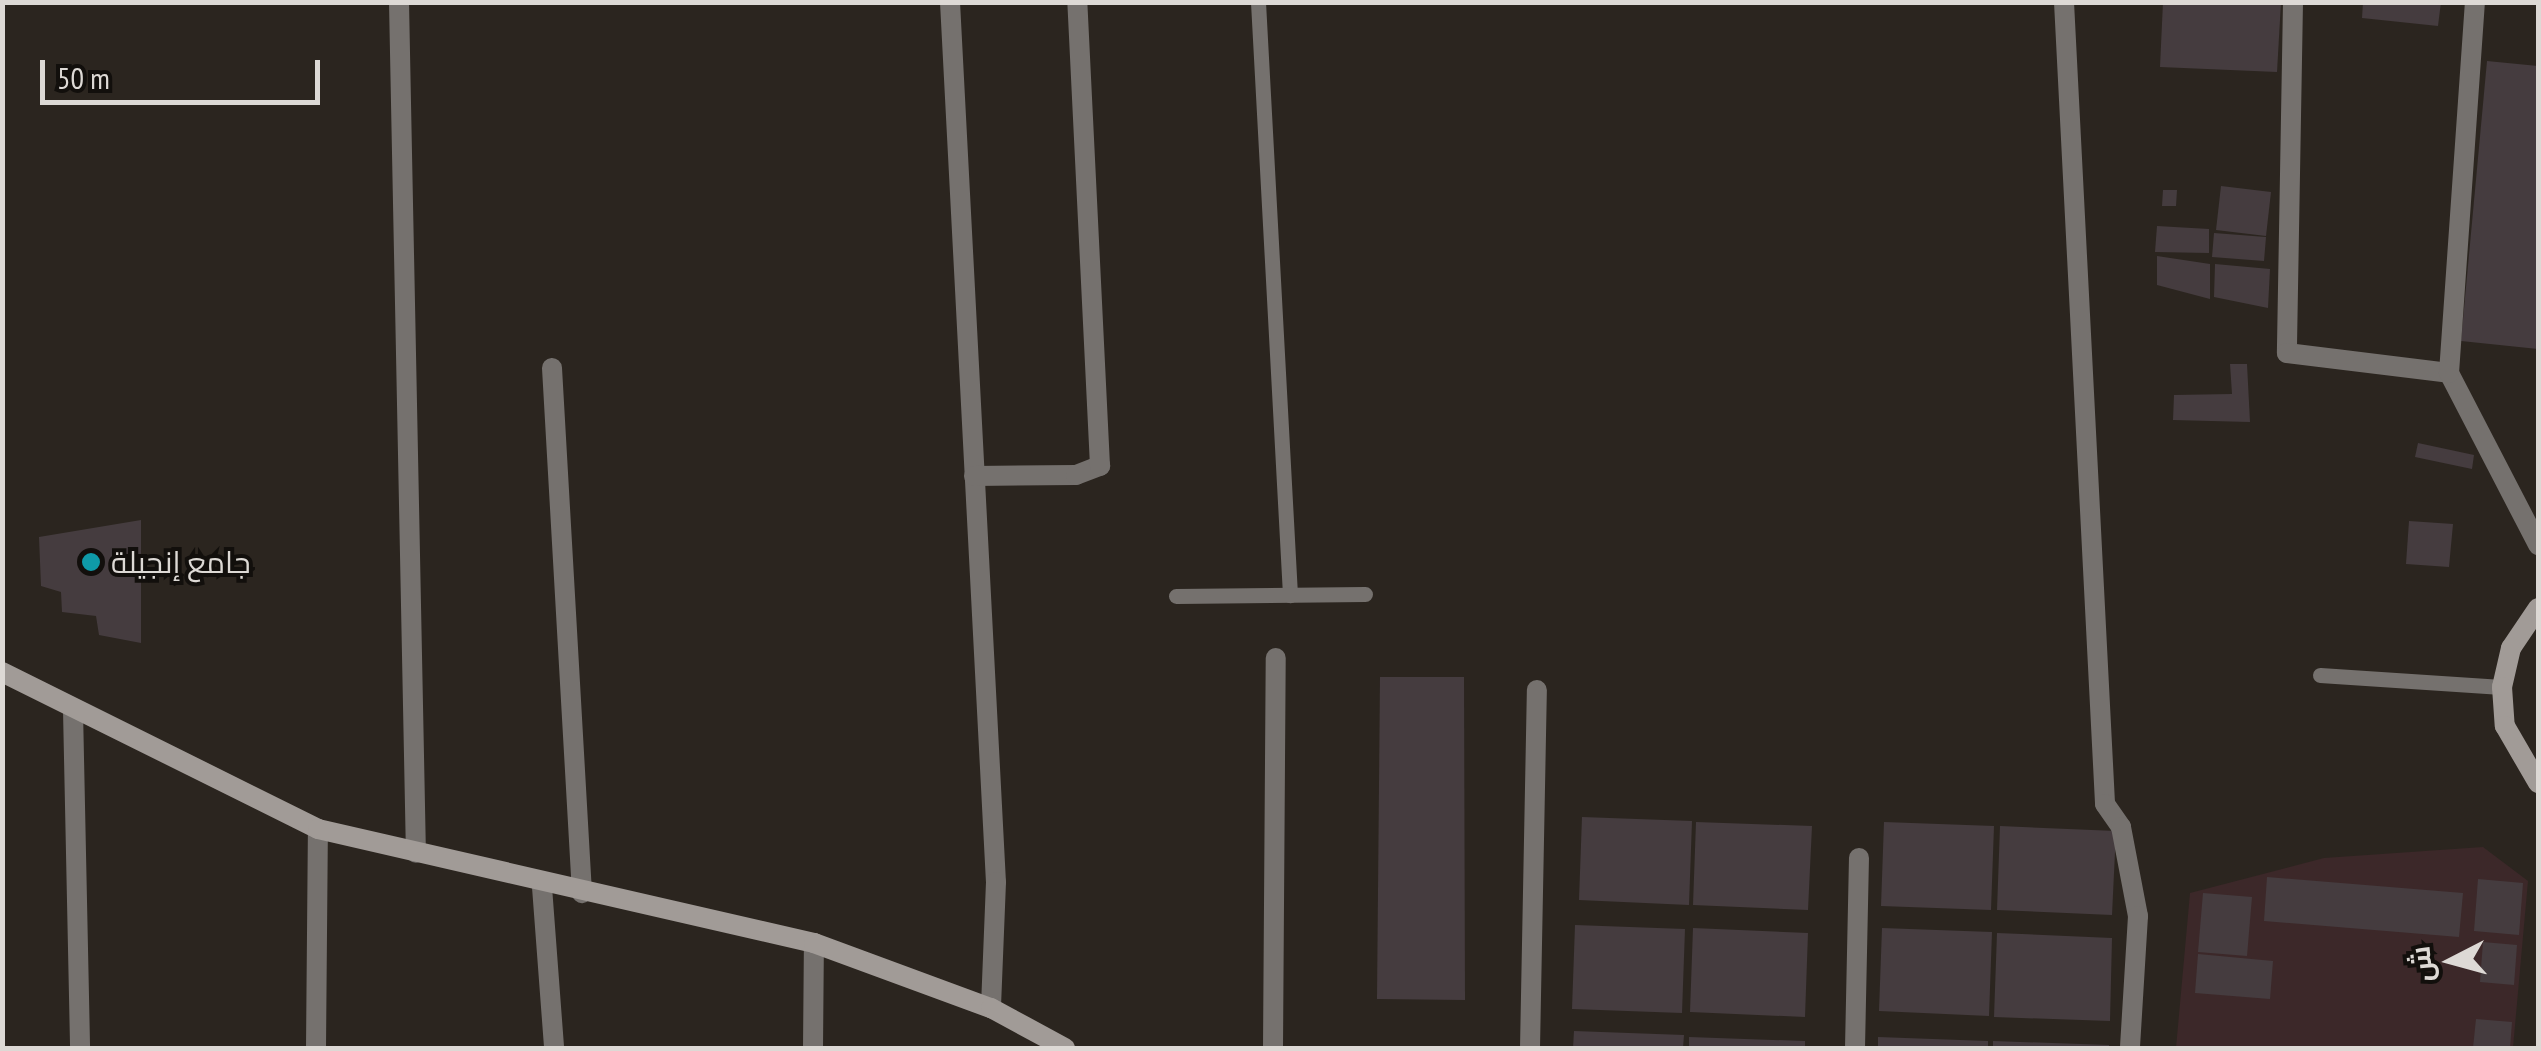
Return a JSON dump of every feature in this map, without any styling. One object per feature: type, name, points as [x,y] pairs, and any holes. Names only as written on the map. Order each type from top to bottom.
[{"type":"street","points":[[399,2],[416,854]]},
{"type":"street","points":[[950,2],[996,882],[991,1008]]},
{"type":"street","points":[[974,476],[1076,475],[1100,466],[1077,2]]},
{"type":"street","points":[[2064,2],[2104,804],[2122,827],[2138,916],[2130,1048]]},
{"type":"street","points":[[2293,2],[2287,354],[2449,373]]},
{"type":"street","points":[[2475,2],[2449,373],[2538,545]]},
{"type":"street","points":[[552,368],[582,892]]},
{"type":"street","points":[[2538,608],[2511,648],[2502,686],[2505,726],[2538,784]]},
{"type":"street","points":[[1273,1048],[1276,658]]},
{"type":"street","points":[[2,672],[318,829],[542,887],[582,892],[814,942],[991,1008],[1065,1048]]},
{"type":"street","points":[[1530,1048],[1538,690]]},
{"type":"street","points":[[72,710],[80,1048]]},
{"type":"street","points":[[316,1048],[318,829]]},
{"type":"street","points":[[1855,1048],[1859,858]]},
{"type":"street","points":[[542,887],[554,1048]]},
{"type":"street","points":[[812,1048],[814,942]]},
{"type":"lane","points":[[1258,2],[1290,595]]},
{"type":"lane","points":[[1176,596],[1365,594]]},
{"type":"lane","points":[[2320,675],[2502,686]]},
{"type":"shaded area","points":[[2483,847],[2528,881],[2513,1048],[2176,1048],[2190,893],[2324,858]]},
{"type":"building","points":[[2163,2],[2281,2],[2277,72],[2160,67]]},
{"type":"building","points":[[2363,2],[2441,2],[2438,26],[2362,18]]},
{"type":"building","points":[[2487,61],[2538,66],[2538,349],[2461,341]]},
{"type":"building","points":[[2221,186],[2271,192],[2266,236],[2216,230]]},
{"type":"building","points":[[2163,190],[2177,190],[2176,206],[2162,206]]},
{"type":"building","points":[[2157,226],[2209,229],[2209,253],[2155,252]]},
{"type":"building","points":[[2214,233],[2266,237],[2264,261],[2212,257]]},
{"type":"building","points":[[2157,256],[2210,264],[2210,299],[2157,285]]},
{"type":"building","points":[[2215,264],[2270,269],[2268,308],[2214,297]]},
{"type":"building","points":[[2230,364],[2247,364],[2250,422],[2173,420],[2174,395],[2232,394]]},
{"type":"building","points":[[2418,443],[2474,455],[2472,469],[2415,457]]},
{"type":"building","name":"جامع إنجيلة","points":[[141,520],[141,643],[99,635],[96,616],[62,612],[61,592],[41,586],[39,537]]},
{"type":"building","points":[[2409,521],[2453,524],[2449,567],[2406,564]]},
{"type":"building","points":[[1380,677],[1464,677],[1465,1000],[1377,999]]},
{"type":"building","points":[[1582,817],[1692,821],[1689,905],[1579,900]]},
{"type":"building","points":[[1696,822],[1812,826],[1808,910],[1693,905]]},
{"type":"building","points":[[1884,822],[1994,826],[1991,910],[1881,906]]},
{"type":"building","points":[[2000,826],[2116,831],[2112,915],[1997,910]]},
{"type":"building","points":[[2267,877],[2463,893],[2459,937],[2264,921]]},
{"type":"building","points":[[2478,879],[2523,883],[2519,935],[2474,931]]},
{"type":"building","points":[[2203,893],[2252,897],[2247,956],[2198,952]]},
{"type":"building","points":[[1575,925],[1685,929],[1682,1013],[1572,1009]]},
{"type":"building","points":[[1693,928],[1808,933],[1805,1017],[1690,1012]]},
{"type":"building","points":[[1882,928],[1992,932],[1989,1016],[1879,1011]]},
{"type":"building","points":[[1997,933],[2112,938],[2110,1021],[1994,1017]]},
{"type":"building","points":[[2483,942],[2517,945],[2514,985],[2480,982]]},
{"type":"building","points":[[2198,954],[2273,961],[2270,999],[2195,993]]},
{"type":"building","points":[[2476,1019],[2512,1022],[2510,1048],[2473,1048]]},
{"type":"building","points":[[1574,1031],[1684,1035],[1683,1048],[1573,1048]]},
{"type":"building","points":[[1689,1037],[1805,1041],[1805,1048],[1689,1048]]},
{"type":"building","points":[[1878,1037],[1988,1041],[1988,1048],[1878,1048]]},
{"type":"building","points":[[1993,1041],[2109,1045],[2109,1048],[1993,1048]]},
{"type":"place","name":"جامع إنجيلة","points":[[91,562]]}]
